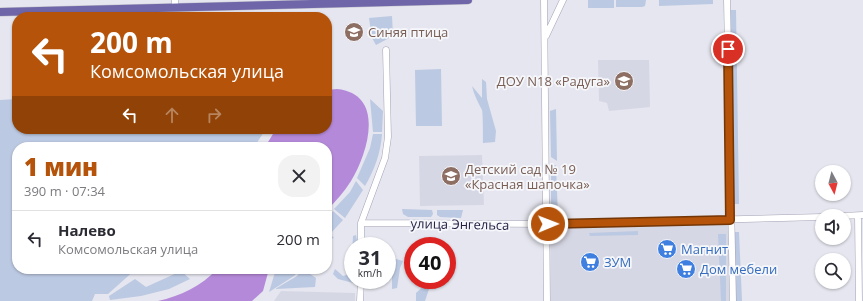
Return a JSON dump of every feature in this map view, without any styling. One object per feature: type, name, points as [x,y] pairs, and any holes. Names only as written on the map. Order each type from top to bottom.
[{"type":"main road","points":[[0,12],[175,4],[468,0]]},
{"type":"street","points":[[544,0],[548,301]]},
{"type":"street","points":[[545,40],[563,0]]},
{"type":"street","points":[[727,0],[730,220],[733,301]]},
{"type":"street","points":[[361,237],[361,223],[385,158],[388,137],[386,50]]},
{"type":"street","points":[[860,215],[860,301]]},
{"type":"street","name":"улица Энгельса","points":[[361,223],[548,224],[815,217]]},
{"type":"street","points":[[360,301],[361,289]]},
{"type":"shaded area","points":[[588,0],[614,0],[614,8],[588,8]]},
{"type":"shaded area","points":[[616,0],[646,0],[645,6],[642,7],[616,7]]},
{"type":"shaded area","points":[[659,0],[713,0],[713,4],[659,6]]},
{"type":"shaded area","points":[[730,10],[736,10],[739,204],[733,204]]},
{"type":"shaded area","points":[[392,16],[393,36],[376,45],[372,38],[369,18]]},
{"type":"shaded area","name":"ДОУ N18 «Радуга»","points":[[598,60],[649,60],[650,107],[609,111],[607,103],[599,101]]},
{"type":"shaded area","points":[[441,69],[442,126],[416,126],[415,70]]},
{"type":"shaded area","points":[[482,79],[486,82],[487,99],[496,131],[495,142],[483,143],[482,110],[472,86],[482,98]]},
{"type":"shaded area","points":[[337,89],[352,93],[362,102],[367,113],[369,126],[363,156],[357,169],[346,189],[332,205],[332,142],[268,142],[273,134],[332,134],[332,90]]},
{"type":"shaded area","points":[[12,99],[12,134],[263,134],[257,142],[12,142],[12,274],[130,274],[108,294],[95,294],[92,301],[0,301],[0,100]]},
{"type":"shaded area","points":[[370,99],[383,111],[382,132],[373,132]]},
{"type":"shaded area","points":[[556,109],[557,161],[551,157],[550,111]]},
{"type":"shaded area","points":[[373,134],[382,134],[380,148],[365,186],[357,178],[370,148]]},
{"type":"shaded area","name":"Детский сад № 19 «Красная шапочка»","points":[[482,155],[484,205],[420,206],[419,156]]},
{"type":"shaded area","points":[[556,165],[558,217],[551,213],[551,167]]},
{"type":"shaded area","points":[[356,181],[363,190],[345,218],[334,209],[350,192]]},
{"type":"shaded area","points":[[402,209],[432,210],[433,214],[431,217],[408,217],[403,214]]},
{"type":"shaded area","points":[[437,210],[463,210],[461,218],[440,217],[437,215]]},
{"type":"shaded area","points":[[333,211],[343,220],[332,232]]},
{"type":"shaded area","points":[[729,222],[729,301],[551,301],[550,227]]},
{"type":"shaded area","points":[[638,231],[638,235],[590,236],[589,233]]},
{"type":"shaded area","points":[[734,232],[739,232],[742,301],[736,301]]},
{"type":"shaded area","points":[[718,234],[726,234],[726,301],[721,301]]},
{"type":"shaded area","points":[[396,259],[403,261],[400,268],[397,288]]},
{"type":"shaded area","points":[[335,269],[343,276],[344,281],[338,279],[333,274]]},
{"type":"shaded area","points":[[174,274],[184,274],[190,279],[169,289],[141,296],[110,300],[109,296],[135,279],[146,287]]},
{"type":"shaded area","points":[[268,274],[263,291],[252,301],[158,301],[190,290],[211,275]]},
{"type":"shaded area","points":[[274,274],[296,274],[294,276],[269,292]]},
{"type":"shaded area","points":[[299,274],[310,274],[316,278],[315,287],[275,289]]},
{"type":"shaded area","points":[[420,289],[429,289],[425,301],[416,301],[416,293]]},
{"type":"shaded area","points":[[281,291],[355,293],[355,301],[274,301]]},
{"type":"place","name":"Синяя птица","points":[[354,32]]},
{"type":"place","name":"ДОУ N18 «Радуга»","points":[[624,81]]},
{"type":"place","name":"Детский сад № 19 «Красная шапочка»","points":[[451,176]]},
{"type":"place","name":"Магнит","points":[[667,249]]},
{"type":"place","name":"ЗУМ","points":[[590,262]]},
{"type":"place","name":"Дом мебели","points":[[686,269]]},
{"type":"route","points":[[548,224],[730,220],[728,49]]}]
